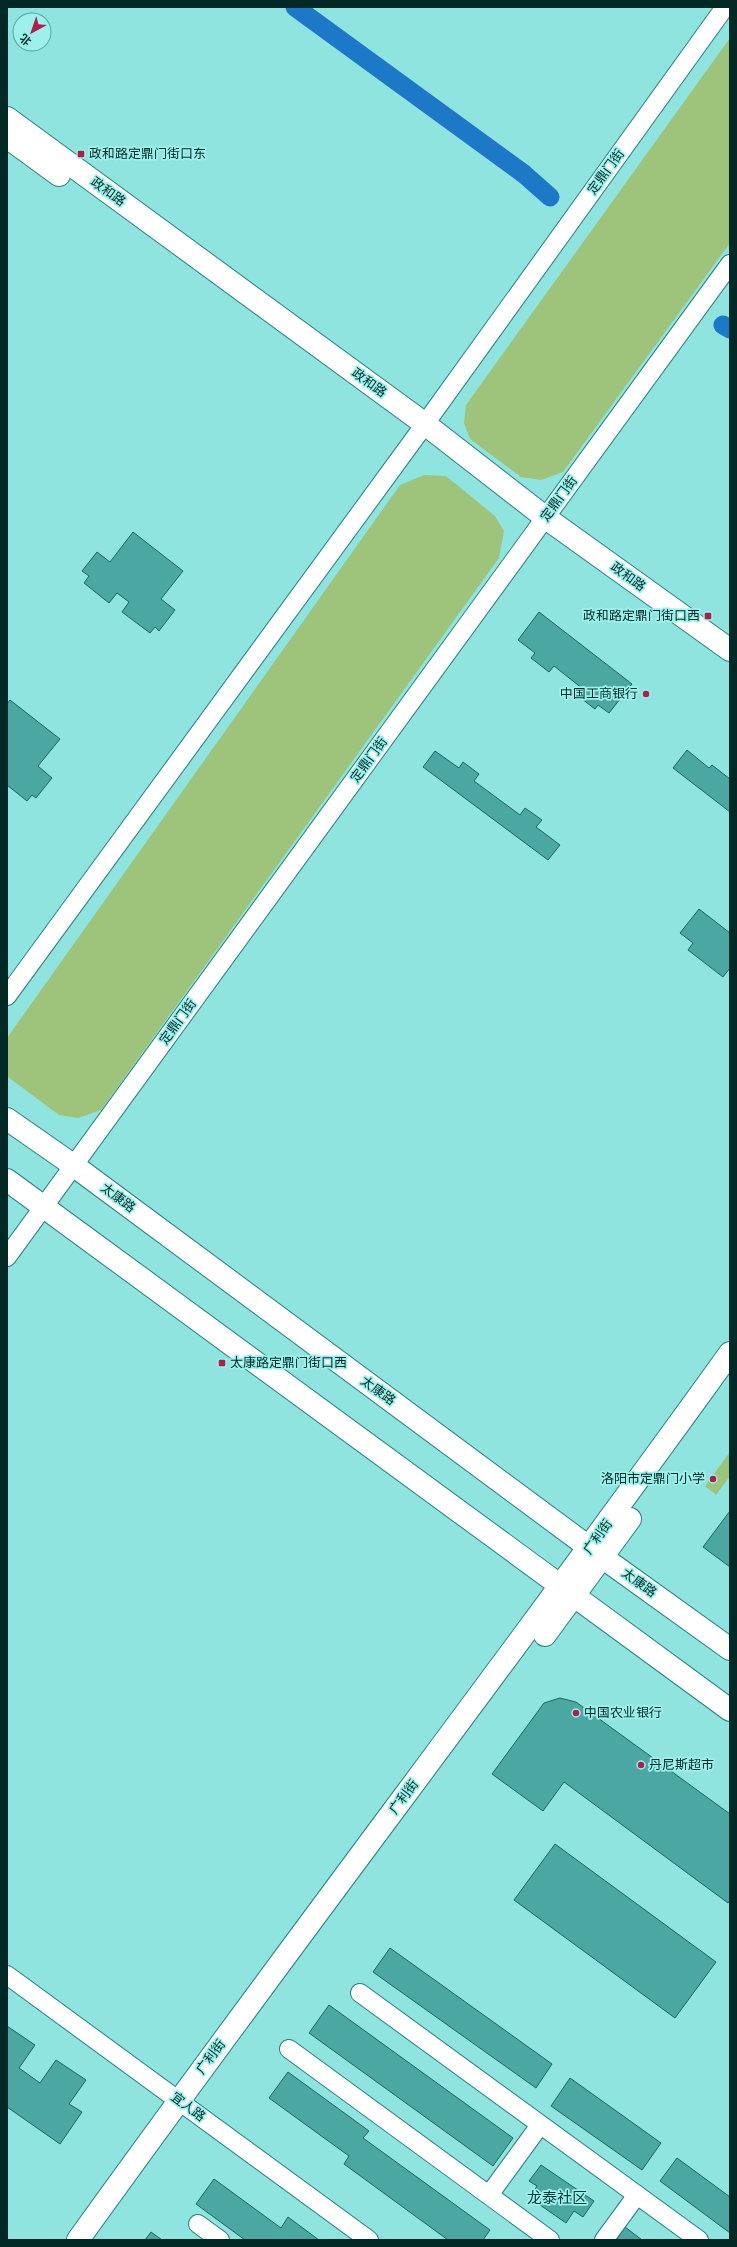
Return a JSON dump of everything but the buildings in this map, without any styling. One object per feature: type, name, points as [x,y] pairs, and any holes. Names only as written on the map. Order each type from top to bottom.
[{"type":"street","name":"定鼎门街","points":[[7,996],[421,430],[725,7]]},
{"type":"street","name":"政和路","points":[[7,118],[421,430],[730,667]]},
{"type":"street","name":"政和路","points":[[7,137],[421,430]]},
{"type":"street","name":"定鼎门街","points":[[7,1257],[730,264]]},
{"type":"street","name":"政和路","points":[[542,523],[730,650]]},
{"type":"street","name":"太康路","points":[[7,1119],[73,1165],[596,1553],[730,1649]]},
{"type":"street","points":[[7,1180],[567,1592],[730,1710]]},
{"type":"street","name":"广利街","points":[[596,1553],[730,1353]]},
{"type":"street","name":"广利街","points":[[78,2240],[181,2109],[596,1553],[730,1379]]},
{"type":"street","name":"宜人路","points":[[7,1974],[352,2240]]},
{"type":"street","name":"宜人路","points":[[7,1987],[369,2240]]},
{"type":"street","points":[[360,1994],[699,2240]]},
{"type":"street","points":[[289,2049],[489,2195],[531,2234],[550,2240]]},
{"type":"street","name":"广利街","points":[[96,2240],[181,2109]]},
{"type":"street","points":[[489,2195],[540,2125]]},
{"type":"street","points":[[604,2240],[637,2195]]},
{"type":"street","points":[[198,2224],[220,2240]]},
{"type":"green space","points":[[730,38],[730,243],[563,472],[541,480],[521,477],[470,439],[464,423],[466,405]]},
{"type":"green space","points":[[424,475],[446,476],[495,516],[504,531],[499,558],[101,1110],[78,1118],[59,1115],[8,1077],[7,1038],[400,485]]},
{"type":"green space","points":[[730,1452],[730,1476],[716,1495],[705,1486]]},
{"type":"waterway","points":[[295,7],[524,174],[550,197]]},
{"type":"waterway","points":[[723,325],[730,329]]},
{"type":"place","name":"政和路定鼎门街口东","points":[[81,154]]},
{"type":"place","name":"政和路定鼎门街口西","points":[[708,616]]},
{"type":"place","name":"中国工商银行","points":[[646,694]]},
{"type":"place","name":"太康路定鼎门街口西","points":[[222,1363]]},
{"type":"place","name":"洛阳市定鼎门小学","points":[[713,1479]]},
{"type":"place","name":"中国农业银行","points":[[576,1713]]},
{"type":"place","name":"丹尼斯超市","points":[[641,1765]]},
{"type":"district","name":"龙泰社区","points":[[557,2198]]}]
